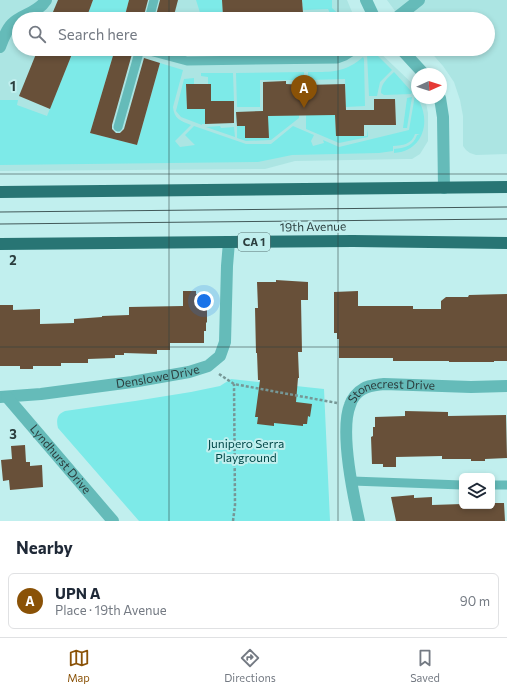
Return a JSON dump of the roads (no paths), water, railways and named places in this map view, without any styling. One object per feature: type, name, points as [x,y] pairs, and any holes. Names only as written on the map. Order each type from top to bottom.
[{"type":"highway","points":[[0,192],[507,187]]},
{"type":"highway","name":"19th Avenue","points":[[0,244],[353,241],[507,243]]},
{"type":"street","points":[[32,12],[41,7],[46,0]]},
{"type":"street","points":[[366,0],[372,12]]},
{"type":"street","points":[[404,12],[419,0]]},
{"type":"street","points":[[0,47],[7,30],[12,23]]},
{"type":"street","points":[[407,56],[418,68]]},
{"type":"street","points":[[441,104],[443,118],[444,188]]},
{"type":"street","name":"Denslowe Drive","points":[[3,397],[65,391],[132,382],[189,372],[208,366],[220,356],[225,342],[229,242]]},
{"type":"street","name":"Stonecrest Drive","points":[[359,521],[352,481],[346,428],[350,405],[355,396],[363,389],[372,385],[470,387],[507,386]]},
{"type":"street","name":"Lyndhurst Drive","points":[[3,397],[113,521]]},
{"type":"lane","points":[[151,12],[154,0]]},
{"type":"lane","points":[[118,127],[139,56]]},
{"type":"lane","points":[[168,56],[187,61],[337,59],[345,56]]},
{"type":"lane","points":[[352,481],[459,485]]},
{"type":"lane","points":[[495,485],[507,485]]},
{"type":"tram line","points":[[0,212],[507,207]]},
{"type":"tram line","points":[[0,224],[507,219]]},
{"type":"place","name":"UPN A","points":[[304,108]]},
{"type":"park label","name":"Junipero Serra Playground","points":[[246,451]]}]
